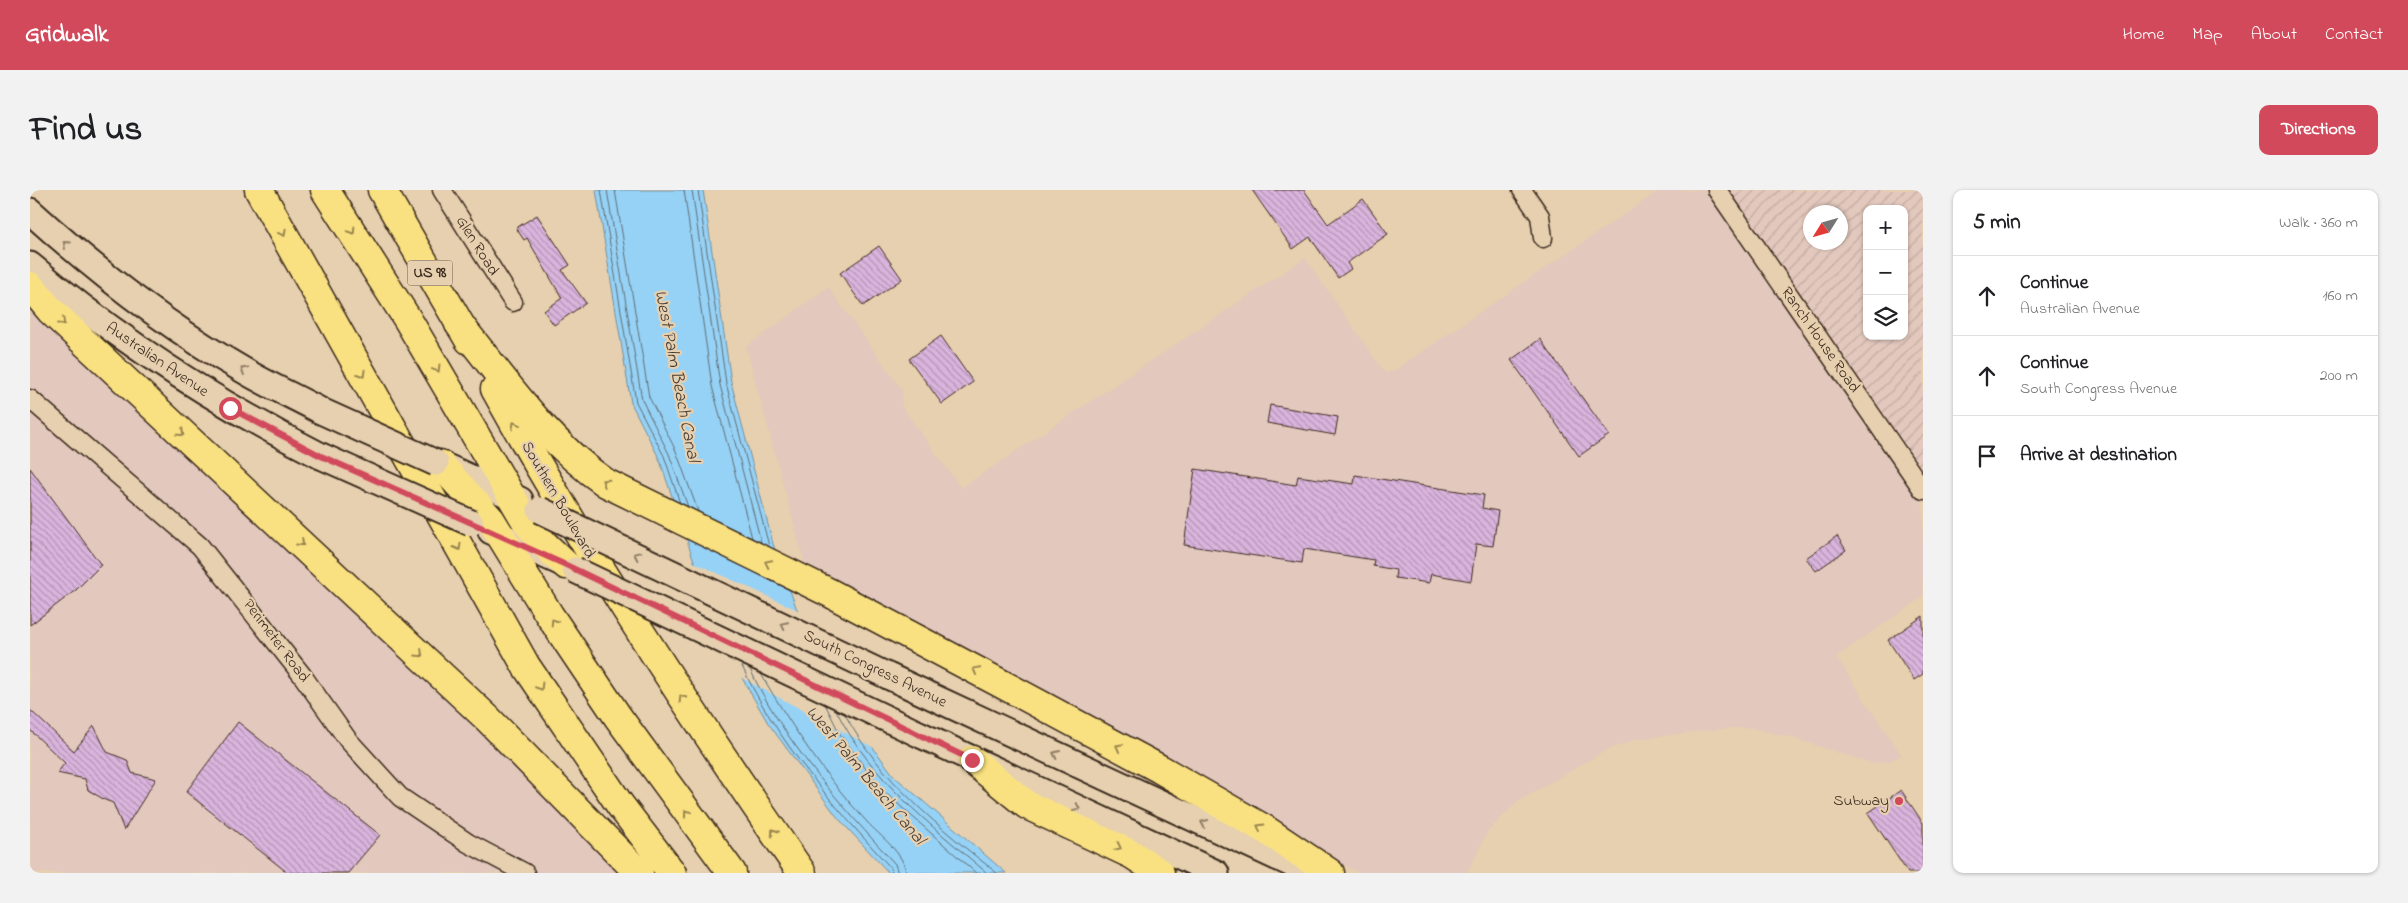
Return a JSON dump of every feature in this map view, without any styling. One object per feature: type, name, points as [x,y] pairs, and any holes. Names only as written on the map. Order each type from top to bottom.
[{"type":"highway","points":[[259,190],[526,666],[587,759],[672,873]]},
{"type":"highway","points":[[325,190],[413,328],[533,531],[571,567]]},
{"type":"highway","name":"Southern Boulevard","points":[[382,190],[598,568],[700,725],[802,873]]},
{"type":"highway","points":[[30,286],[64,324],[487,718],[639,873]]},
{"type":"highway","points":[[459,324],[541,425],[572,458],[612,486],[812,584],[1160,769],[1266,830],[1330,873]]},
{"type":"highway","points":[[438,463],[473,498],[501,536],[541,602],[613,710],[732,873]]},
{"type":"highway","points":[[972,760],[1027,805],[1133,855],[1160,873]]},
{"type":"main road","points":[[30,211],[73,251],[133,298],[243,370],[320,411],[438,463]]},
{"type":"main road","name":"Australian Avenue","points":[[30,265],[113,332],[167,369],[253,421],[321,456],[571,567]]},
{"type":"main road","name":"South Congress Avenue","points":[[438,463],[890,677],[1311,873]]},
{"type":"main road","points":[[571,567],[972,760],[1216,873]]},
{"type":"street","name":"Glen Road","points":[[442,190],[513,302]]},
{"type":"street","points":[[1522,190],[1540,216],[1543,238]]},
{"type":"street","name":"Ranch House Road","points":[[1717,190],[1923,490]]},
{"type":"street","name":"Perimeter Road","points":[[30,399],[200,546],[302,675],[348,740],[400,797],[468,843],[525,873]]},
{"type":"shaded area","points":[[1660,190],[1709,190],[1923,499],[1923,597],[1836,657],[1901,755],[1889,761],[1874,764],[1793,738],[1752,728],[1730,728],[1637,739],[1605,751],[1518,801],[1487,832],[1467,873],[1359,873],[1002,673],[968,649],[806,568],[746,347],[828,287],[902,390],[902,407],[961,488],[1305,258],[1385,373],[1394,371]]},
{"type":"shaded area","points":[[1725,190],[1923,190],[1923,476]]},
{"type":"shaded area","points":[[30,305],[450,696],[627,873],[30,873]]},
{"type":"water","name":"West Palm Beach Canal","points":[[596,190],[703,190],[731,382],[773,544],[796,607],[855,723],[894,776],[1006,873],[889,873],[838,818],[768,723],[742,678],[712,614],[659,458],[631,403]]},
{"type":"pier","points":[[693,562],[802,612],[857,722],[878,750],[738,676],[710,615]]},
{"type":"building","points":[[1252,190],[1304,190],[1328,224],[1363,199],[1388,234],[1347,263],[1351,269],[1338,278],[1310,237],[1293,249]]},
{"type":"building","points":[[537,215],[570,265],[562,270],[586,303],[554,325],[544,311],[562,298],[527,238],[524,240],[516,228]]},
{"type":"building","points":[[879,246],[902,279],[863,306],[840,273]]},
{"type":"building","points":[[941,336],[973,382],[942,404],[909,359]]},
{"type":"building","points":[[1540,339],[1609,435],[1579,456],[1511,360]]},
{"type":"building","points":[[1270,405],[1338,417],[1335,435],[1267,423]]},
{"type":"building","points":[[30,468],[101,565],[76,590],[30,625]]},
{"type":"building","points":[[1195,469],[1296,485],[1298,476],[1354,484],[1355,475],[1484,495],[1482,508],[1498,511],[1493,546],[1476,544],[1471,581],[1431,574],[1429,583],[1395,578],[1396,570],[1373,566],[1374,560],[1304,549],[1302,563],[1184,545]]},
{"type":"building","points":[[1837,536],[1846,550],[1816,571],[1806,558]]},
{"type":"building","points":[[1923,616],[1923,674],[1914,680],[1888,640]]},
{"type":"building","points":[[30,710],[74,751],[94,726],[107,752],[127,760],[132,773],[156,779],[124,830],[113,803],[88,790],[85,779],[57,773],[65,763],[30,730]]},
{"type":"building","points":[[238,722],[380,835],[348,873],[288,873],[186,792]]},
{"type":"building","points":[[1901,790],[1923,823],[1923,873],[1908,873],[1868,813]]},
{"type":"place","name":"Subway","points":[[1899,801]]},
{"type":"route","points":[[230,408],[321,456],[566,565],[972,760]]}]
